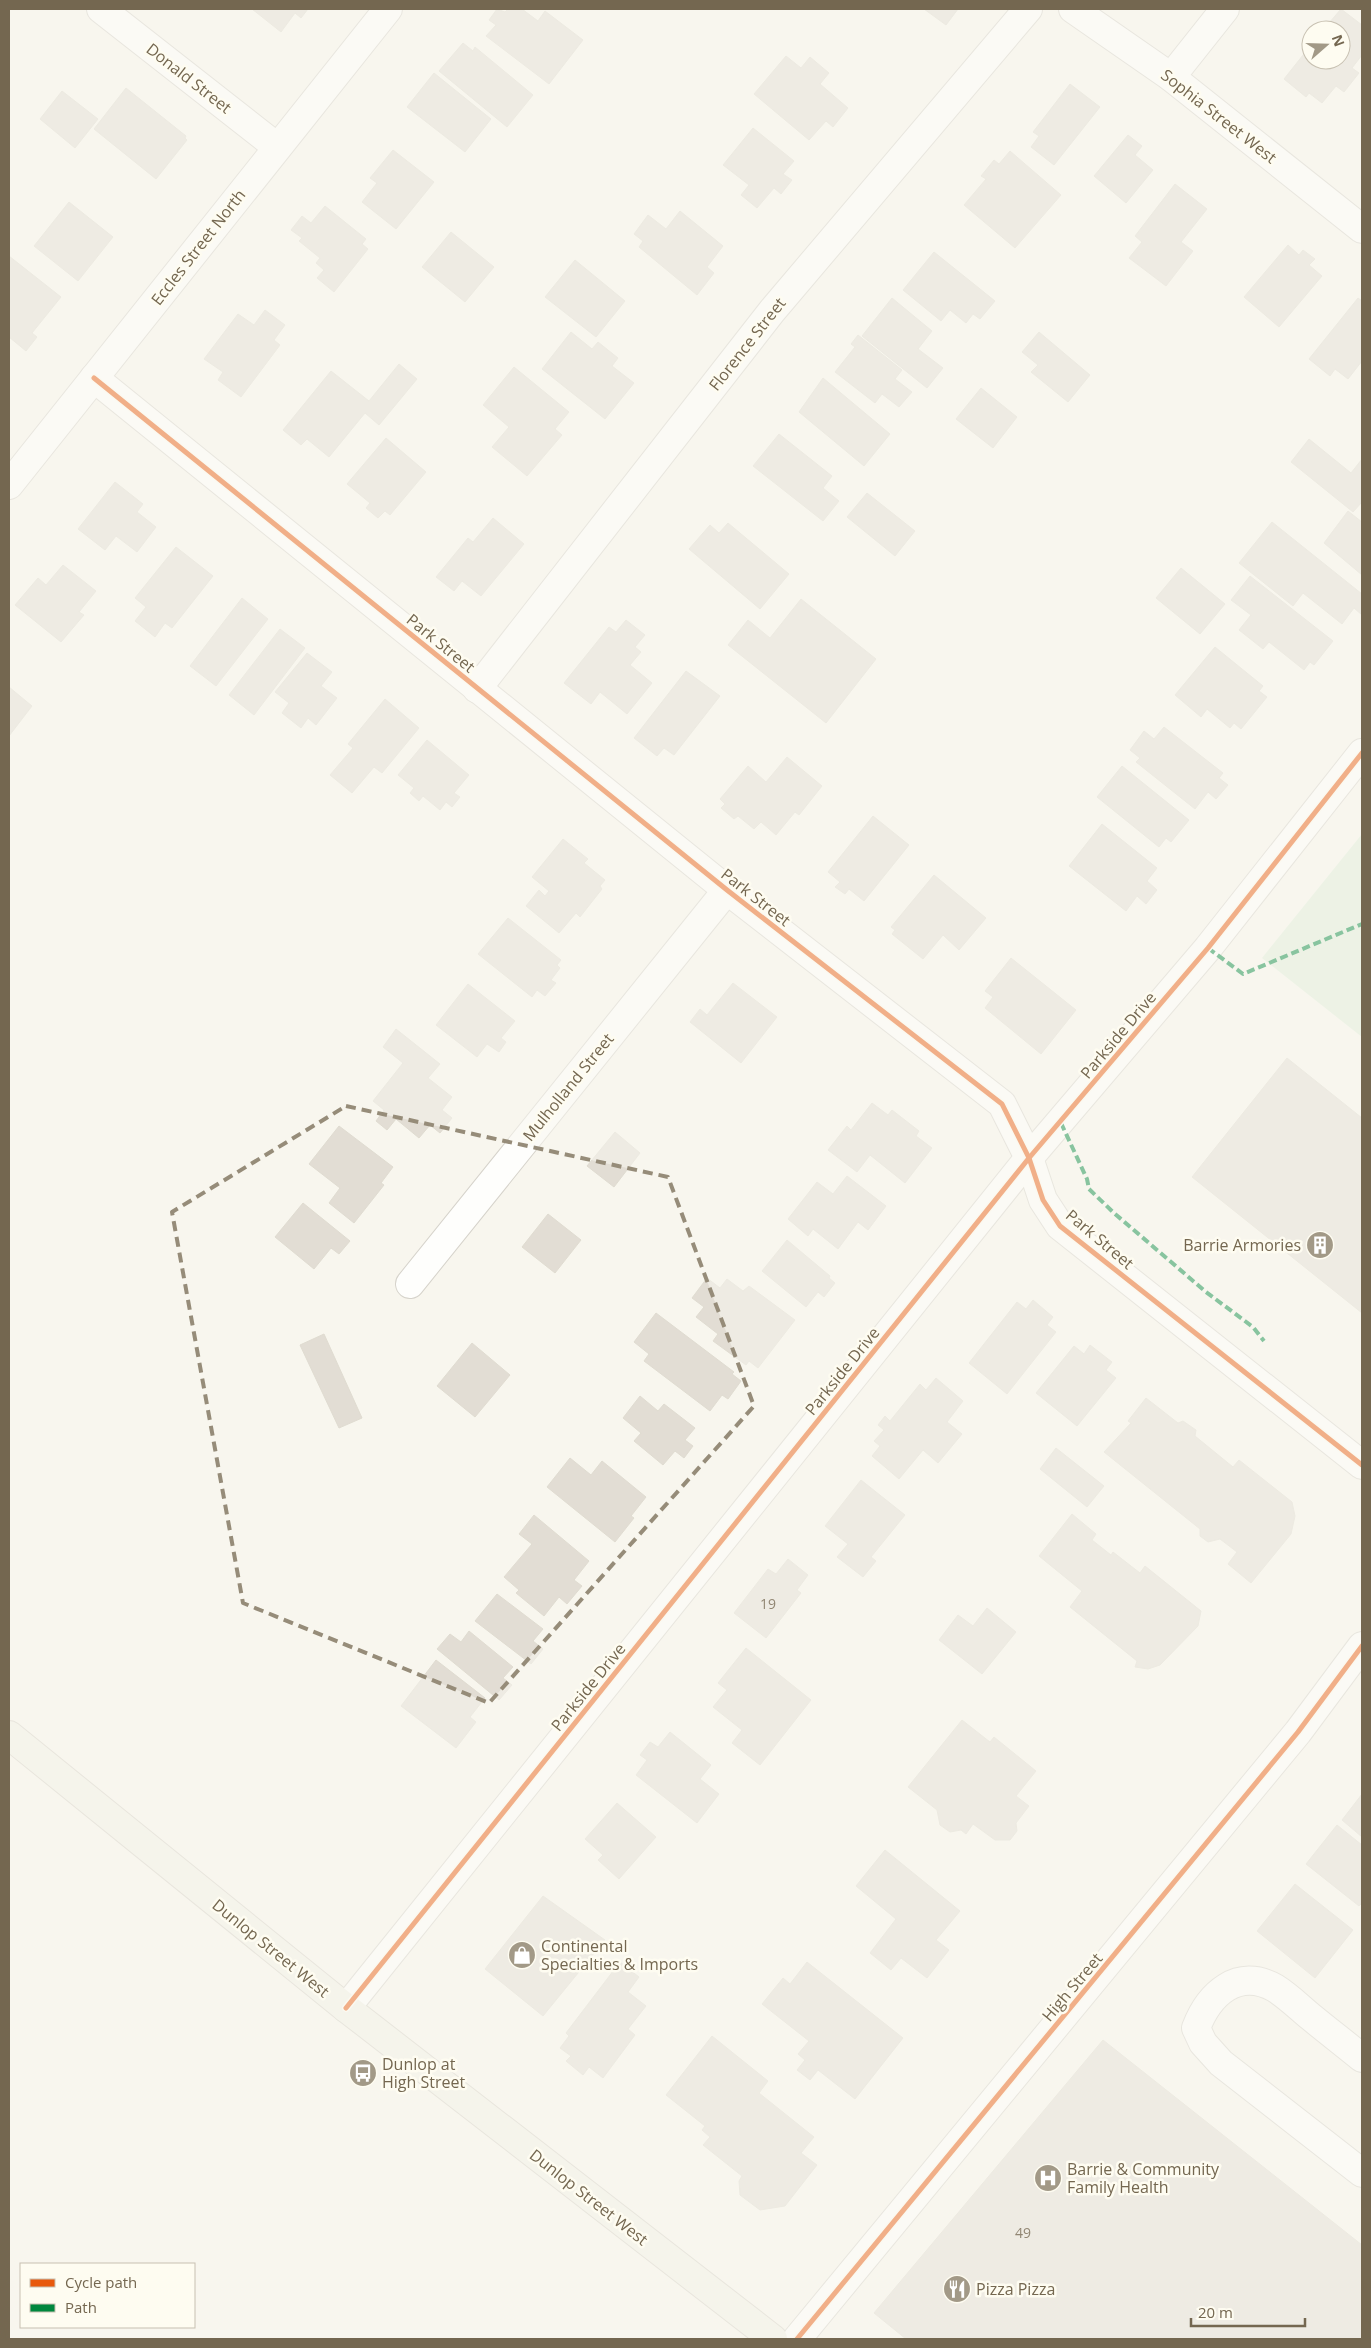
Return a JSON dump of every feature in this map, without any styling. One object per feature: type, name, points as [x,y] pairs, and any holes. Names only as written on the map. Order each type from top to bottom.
[{"type":"main road","name":"Dunlop Street West","points":[[9,1735],[346,2008],[773,2339]]},
{"type":"street","name":"Donald Street","points":[[100,9],[277,147]]},
{"type":"street","name":"Eccles Street North","points":[[9,485],[388,9]]},
{"type":"street","name":"Florence Street","points":[[477,688],[772,311],[1028,9]]},
{"type":"street","name":"Sophia Street West","points":[[1073,9],[1171,77],[1362,229]]},
{"type":"street","points":[[1171,77],[1224,9]]},
{"type":"street","name":"Park Street","points":[[94,378],[727,890],[1002,1104],[1029,1158],[1043,1200],[1060,1226],[1362,1464]]},
{"type":"street","name":"Parkside Drive","points":[[346,2008],[1029,1158],[1208,948],[1362,753]]},
{"type":"street","name":"Mulholland Street","points":[[410,1284],[727,890]]},
{"type":"street","name":"High Street","points":[[797,2339],[1298,1732],[1362,1646]]},
{"type":"street","points":[[1362,2058],[1275,1988],[1252,1981],[1231,1984],[1216,1994],[1201,2014],[1196,2028],[1203,2043],[1221,2063],[1362,2173]]},
{"type":"highlighted area","points":[[346,1106],[668,1177],[754,1406],[489,1703],[243,1603],[172,1212]]},
{"type":"green space","points":[[1362,834],[1362,1037],[1262,958]]},
{"type":"building","points":[[252,9],[308,9],[301,18],[295,13],[281,32]]},
{"type":"building","points":[[497,9],[505,12],[508,9],[522,9],[538,21],[545,11],[583,40],[549,84],[486,36],[496,25],[489,20]]},
{"type":"building","points":[[924,9],[958,9],[946,25]]},
{"type":"building","points":[[1341,9],[1362,25],[1362,55],[1352,68],[1359,73],[1344,92],[1336,86],[1322,103],[1309,93],[1306,97],[1284,79],[1301,58],[1301,70],[1351,70],[1351,20],[1332,20]]},
{"type":"building","points":[[463,43],[473,51],[475,47],[533,95],[507,127],[439,71]]},
{"type":"building","points":[[786,56],[801,68],[810,57],[829,73],[820,84],[848,108],[833,127],[826,121],[809,140],[754,94]]},
{"type":"building","points":[[434,73],[491,119],[465,152],[407,107]]},
{"type":"building","points":[[1070,84],[1100,107],[1054,165],[1031,147],[1039,136],[1033,132]]},
{"type":"building","points":[[126,88],[186,136],[187,140],[156,179],[94,129]]},
{"type":"building","points":[[62,91],[98,119],[75,148],[40,119]]},
{"type":"building","points":[[753,128],[794,161],[783,174],[792,180],[781,194],[774,188],[757,208],[741,195],[749,185],[723,165]]},
{"type":"building","points":[[1128,135],[1142,146],[1135,155],[1153,170],[1126,203],[1094,176]]},
{"type":"building","points":[[393,150],[434,182],[396,229],[362,202],[377,183],[370,178]]},
{"type":"building","points":[[1010,151],[1061,195],[1015,248],[964,205],[986,179],[981,176],[994,160],[999,164]]},
{"type":"building","points":[[1175,184],[1207,209],[1181,242],[1193,251],[1166,286],[1129,258],[1142,242],[1135,236]]},
{"type":"building","points":[[69,202],[113,237],[78,281],[34,246]]},
{"type":"building","points":[[325,206],[366,239],[362,244],[368,249],[334,292],[317,278],[324,270],[316,263],[320,258],[299,241],[302,238],[291,230],[302,216],[311,223]]},
{"type":"building","points":[[680,211],[723,246],[707,267],[714,273],[697,295],[639,247],[643,241],[634,234],[648,215],[666,229]]},
{"type":"building","points":[[451,232],[494,267],[465,302],[422,267]]},
{"type":"building","points":[[1288,245],[1299,255],[1303,250],[1315,259],[1309,265],[1322,276],[1279,327],[1244,297]]},
{"type":"building","points":[[934,252],[995,301],[980,319],[973,314],[966,323],[950,310],[941,321],[903,290]]},
{"type":"building","points":[[9,256],[61,297],[32,333],[37,337],[26,351],[9,337]]},
{"type":"building","points":[[575,260],[625,301],[596,337],[545,297]]},
{"type":"building","points":[[892,298],[932,331],[918,349],[943,368],[927,388],[862,336]]},
{"type":"building","points":[[1358,298],[1362,301],[1362,361],[1348,379],[1335,369],[1330,376],[1309,359]]},
{"type":"building","points":[[265,310],[285,325],[274,340],[280,345],[241,397],[218,380],[223,372],[204,359],[238,314],[254,325]]},
{"type":"building","points":[[571,332],[592,349],[598,342],[618,358],[612,366],[634,383],[605,419],[542,369]]},
{"type":"building","points":[[1039,332],[1090,375],[1068,402],[1031,372],[1038,365],[1022,352]]},
{"type":"building","points":[[858,335],[902,370],[895,379],[912,392],[899,407],[882,394],[875,403],[835,372],[855,347],[851,344]]},
{"type":"building","points":[[399,364],[417,379],[379,425],[365,413],[329,457],[307,439],[301,445],[283,430],[331,371],[369,401]]},
{"type":"building","points":[[514,367],[569,412],[555,429],[562,435],[527,476],[492,447],[509,427],[483,405]]},
{"type":"building","points":[[823,378],[890,434],[864,466],[799,412]]},
{"type":"building","points":[[981,388],[1017,417],[993,448],[956,419]]},
{"type":"building","points":[[779,434],[832,476],[823,488],[839,501],[823,521],[753,466]]},
{"type":"building","points":[[386,438],[426,472],[390,515],[385,511],[378,518],[366,508],[370,503],[347,484]]},
{"type":"building","points":[[1309,439],[1351,473],[1362,459],[1362,502],[1353,512],[1291,462]]},
{"type":"building","points":[[115,482],[143,504],[137,512],[156,527],[137,552],[116,536],[105,550],[78,529]]},
{"type":"building","points":[[867,493],[915,531],[895,556],[847,517]]},
{"type":"building","points":[[1348,511],[1362,522],[1362,575],[1324,543]]},
{"type":"building","points":[[493,518],[524,544],[481,596],[462,581],[454,591],[436,577],[468,538],[473,542]]},
{"type":"building","points":[[1272,522],[1362,594],[1362,615],[1354,608],[1342,624],[1303,593],[1293,606],[1239,563]]},
{"type":"building","points":[[728,523],[789,574],[760,609],[689,549],[710,525],[719,533]]},
{"type":"building","points":[[176,547],[213,576],[172,628],[165,623],[155,637],[135,621],[146,607],[135,598]]},
{"type":"building","points":[[63,565],[96,591],[79,612],[84,615],[61,642],[15,605],[38,578],[46,585]]},
{"type":"building","points":[[1181,568],[1225,604],[1200,634],[1156,598]]},
{"type":"building","points":[[1250,576],[1333,641],[1314,665],[1310,662],[1304,670],[1269,642],[1263,649],[1239,630],[1251,615],[1231,600]]},
{"type":"building","points":[[242,598],[268,619],[216,686],[190,666]]},
{"type":"building","points":[[801,599],[876,659],[826,723],[728,645],[748,620],[770,638]]},
{"type":"building","points":[[626,620],[645,635],[635,647],[641,652],[630,665],[652,683],[627,714],[600,692],[591,704],[564,683],[609,627],[616,632]]},
{"type":"building","points":[[280,629],[305,648],[254,715],[229,695]]},
{"type":"building","points":[[1215,647],[1263,686],[1259,691],[1267,697],[1241,729],[1234,723],[1230,728],[1207,709],[1201,717],[1175,695]]},
{"type":"building","points":[[307,653],[332,672],[321,686],[337,698],[316,725],[308,718],[301,728],[282,713],[289,703],[275,692]]},
{"type":"building","points":[[686,671],[720,696],[674,755],[664,748],[657,756],[634,738]]},
{"type":"building","points":[[9,687],[32,706],[9,736]]},
{"type":"building","points":[[385,699],[419,728],[382,773],[374,767],[352,793],[330,775],[353,748],[348,744]]},
{"type":"building","points":[[1164,727],[1223,773],[1219,778],[1228,785],[1216,799],[1208,792],[1195,809],[1136,762],[1140,758],[1130,750],[1144,731],[1154,739]]},
{"type":"building","points":[[427,740],[469,775],[454,793],[460,797],[452,807],[446,802],[440,810],[423,796],[419,801],[410,793],[414,788],[398,775]]},
{"type":"building","points":[[787,757],[822,786],[799,815],[795,812],[776,835],[761,822],[754,829],[738,816],[734,819],[721,808],[725,804],[720,799],[748,766],[766,782]]},
{"type":"building","points":[[1122,766],[1189,820],[1171,842],[1166,838],[1159,847],[1097,797]]},
{"type":"building","points":[[873,816],[909,845],[864,901],[849,889],[845,894],[835,887],[840,882],[828,872]]},
{"type":"building","points":[[1102,824],[1157,868],[1147,881],[1157,890],[1146,904],[1137,896],[1126,911],[1069,866]]},
{"type":"building","points":[[563,839],[588,859],[584,863],[605,880],[600,886],[602,889],[580,917],[576,913],[559,933],[526,906],[539,890],[545,896],[549,891],[532,877]]},
{"type":"building","points":[[934,875],[986,918],[959,950],[943,935],[923,959],[892,934],[895,930],[891,927]]},
{"type":"building","points":[[508,918],[561,960],[557,965],[560,968],[551,980],[556,983],[545,996],[537,990],[532,997],[478,954]]},
{"type":"building","points":[[1011,958],[1076,1010],[1041,1054],[985,1008],[993,997],[985,991]]},
{"type":"building","points":[[733,983],[777,1017],[741,1063],[690,1022],[700,1009],[707,1015]]},
{"type":"building","points":[[468,984],[515,1021],[501,1038],[506,1042],[499,1052],[487,1044],[477,1057],[436,1025]]},
{"type":"building","points":[[396,1029],[440,1064],[428,1078],[452,1097],[442,1110],[452,1118],[440,1133],[430,1125],[419,1138],[396,1119],[387,1130],[376,1121],[384,1110],[373,1101],[403,1063],[383,1047]]},
{"type":"building","name":"Barrie Armories","points":[[1287,1058],[1362,1118],[1362,1313],[1192,1177]]},
{"type":"building","points":[[872,1103],[888,1115],[892,1110],[919,1131],[916,1136],[932,1148],[905,1183],[870,1155],[857,1172],[828,1150],[847,1126],[851,1130]]},
{"type":"building","points":[[339,1126],[393,1167],[381,1183],[384,1185],[354,1223],[329,1203],[340,1188],[309,1164]]},
{"type":"building","points":[[615,1132],[640,1153],[614,1187],[587,1166]]},
{"type":"building","points":[[847,1176],[886,1206],[868,1230],[858,1222],[838,1249],[813,1229],[808,1236],[788,1219],[817,1182],[833,1194]]},
{"type":"building","points":[[303,1203],[350,1241],[339,1254],[331,1248],[314,1269],[275,1237]]},
{"type":"building","points":[[548,1214],[581,1240],[555,1273],[522,1247]]},
{"type":"building","points":[[787,1240],[830,1276],[829,1278],[835,1283],[824,1297],[818,1292],[806,1307],[762,1271]]},
{"type":"building","points":[[707,1278],[720,1288],[727,1279],[743,1291],[749,1286],[795,1320],[758,1368],[749,1361],[746,1365],[713,1341],[718,1334],[696,1317],[704,1307],[692,1298]]},
{"type":"building","points":[[1033,1300],[1053,1317],[1047,1325],[1056,1332],[1007,1394],[969,1363],[1017,1302],[1026,1309]]},
{"type":"building","points":[[656,1313],[734,1372],[732,1374],[741,1381],[728,1399],[722,1395],[710,1411],[644,1361],[649,1354],[634,1342]]},
{"type":"building","points":[[324,1334],[362,1418],[339,1428],[300,1345]]},
{"type":"building","points":[[472,1343],[510,1375],[475,1417],[437,1386]]},
{"type":"building","points":[[1090,1345],[1112,1362],[1106,1370],[1116,1378],[1077,1426],[1036,1393],[1074,1346],[1084,1354]]},
{"type":"building","points":[[936,1378],[963,1401],[947,1422],[962,1434],[938,1463],[923,1450],[899,1479],[872,1456],[880,1446],[874,1441],[884,1430],[878,1425],[885,1416],[890,1421],[920,1384],[926,1390]]},
{"type":"building","points":[[640,1396],[658,1411],[664,1404],[695,1428],[685,1440],[693,1446],[684,1458],[675,1451],[663,1465],[634,1441],[641,1433],[623,1418]]},
{"type":"building","points":[[1146,1398],[1178,1423],[1183,1421],[1196,1430],[1195,1436],[1233,1467],[1239,1460],[1292,1502],[1295,1516],[1291,1534],[1251,1583],[1228,1564],[1237,1552],[1220,1539],[1208,1542],[1200,1536],[1200,1529],[1104,1452],[1131,1423],[1128,1421]]},
{"type":"building","points":[[1056,1448],[1104,1486],[1087,1507],[1040,1469]]},
{"type":"building","points":[[570,1458],[591,1475],[602,1461],[646,1497],[631,1516],[634,1518],[615,1542],[547,1487]]},
{"type":"building","points":[[861,1480],[905,1515],[871,1557],[876,1561],[863,1577],[837,1557],[848,1544],[825,1526]]},
{"type":"building","points":[[1072,1514],[1096,1534],[1092,1540],[1111,1555],[1113,1552],[1140,1573],[1145,1566],[1201,1611],[1198,1626],[1160,1665],[1148,1669],[1135,1667],[1137,1661],[1070,1607],[1082,1591],[1039,1556]]},
{"type":"building","points":[[534,1515],[589,1561],[574,1580],[582,1586],[567,1604],[559,1597],[544,1616],[516,1593],[519,1590],[504,1577],[532,1544],[519,1534]]},
{"type":"building","points":[[788,1559],[808,1575],[797,1590],[801,1593],[766,1638],[734,1613],[768,1569],[776,1574]]},
{"type":"building","points":[[497,1594],[543,1629],[533,1641],[543,1649],[531,1664],[475,1621]]},
{"type":"building","points":[[987,1608],[1016,1632],[982,1674],[939,1640],[958,1615],[973,1626]]},
{"type":"building","points":[[469,1631],[513,1667],[503,1678],[512,1685],[499,1700],[437,1649],[450,1634],[461,1642]]},
{"type":"building","points":[[746,1648],[811,1700],[760,1765],[732,1743],[742,1730],[713,1707],[727,1690],[718,1683]]},
{"type":"building","points":[[436,1660],[485,1698],[470,1717],[476,1722],[456,1748],[401,1706]]},
{"type":"building","points":[[962,1720],[990,1742],[994,1737],[1036,1771],[1016,1796],[1029,1806],[1016,1823],[1017,1831],[1010,1840],[995,1840],[973,1824],[966,1834],[961,1830],[950,1832],[940,1825],[937,1810],[908,1787]]},
{"type":"building","points":[[670,1732],[711,1765],[700,1779],[719,1794],[697,1823],[636,1775],[647,1760],[640,1755],[650,1742],[658,1747]]},
{"type":"building","points":[[1362,1794],[1362,1837],[1342,1820]]},
{"type":"building","points":[[617,1803],[656,1837],[619,1879],[598,1860],[603,1855],[585,1839]]},
{"type":"building","points":[[1337,1825],[1362,1845],[1362,1903],[1359,1906],[1306,1864]]},
{"type":"building","points":[[885,1850],[960,1911],[936,1940],[949,1950],[927,1978],[901,1958],[891,1970],[870,1953],[896,1919],[856,1886]]},
{"type":"building","points":[[1295,1884],[1353,1930],[1315,1978],[1257,1931]]},
{"type":"building","points":[[543,1896],[605,1940],[543,2016],[485,1969]]},
{"type":"building","points":[[620,1962],[639,1977],[628,1992],[646,2006],[628,2029],[635,2035],[603,2078],[589,2067],[583,2075],[566,2061],[571,2056],[560,2048],[569,2036],[566,2033]]},
{"type":"building","points":[[807,1962],[903,2038],[855,2099],[818,2070],[810,2080],[797,2070],[805,2060],[798,2054],[809,2041],[762,2004],[783,1978],[790,1984]]},
{"type":"building","points":[[712,2036],[768,2081],[759,2093],[814,2137],[801,2153],[817,2165],[785,2206],[760,2210],[740,2195],[739,2181],[742,2176],[703,2145],[710,2137],[702,2130],[705,2126],[666,2095]]},
{"type":"building","points":[[1103,2040],[1362,2245],[1362,2339],[906,2339],[874,2313]]},
{"type":"marked path","points":[[1208,948],[1243,974],[1362,924]]},
{"type":"marked path","points":[[1061,1123],[1087,1179],[1089,1189],[1206,1292],[1253,1327],[1264,1341]]},
{"type":"cycle path","points":[[94,378],[727,890],[1002,1104],[1029,1158],[1043,1200],[1060,1226],[1362,1465]]},
{"type":"cycle path","points":[[346,2008],[1029,1158],[1208,948],[1362,753]]},
{"type":"cycle path","points":[[797,2339],[1298,1732],[1362,1646]]},
{"type":"place","name":"Barrie Armories","points":[[1320,1245]]},
{"type":"place","name":"Continental Specialties & Imports","points":[[522,1955]]},
{"type":"place","name":"Dunlop at High Street","points":[[363,2073]]},
{"type":"place","name":"Barrie & Community Family Health","points":[[1048,2178]]},
{"type":"place","name":"Pizza Pizza","points":[[957,2289]]}]
